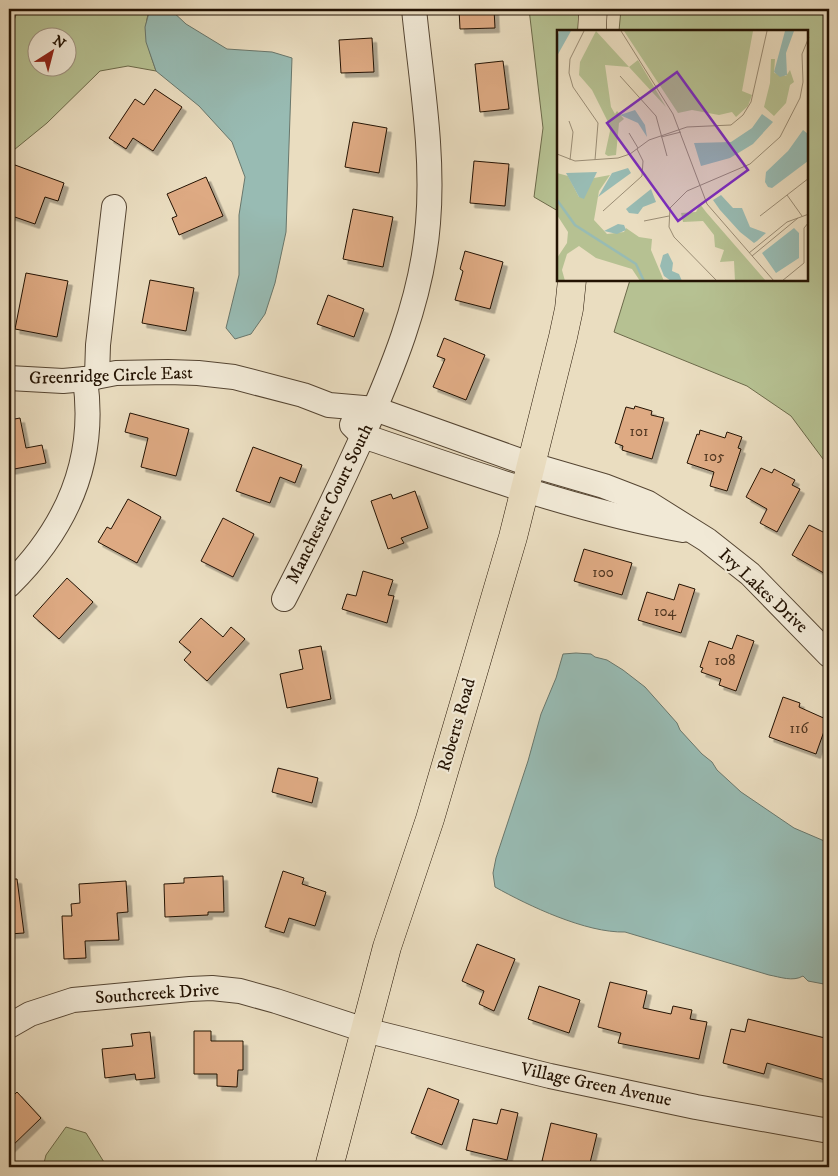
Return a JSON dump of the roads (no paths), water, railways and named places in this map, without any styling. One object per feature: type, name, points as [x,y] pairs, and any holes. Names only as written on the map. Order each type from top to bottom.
[{"type":"main road","points":[[592,30],[593,9]]},
{"type":"main road","name":"Roberts Road","points":[[329,1167],[387,947],[430,819],[528,477],[563,337],[572,281]]},
{"type":"street","name":"Manchester Court South","points":[[284,599],[325,518],[375,409],[393,364],[412,307],[423,260],[428,224],[428,139],[414,9]]},
{"type":"street","points":[[9,585],[45,545],[60,522],[70,503],[80,475],[89,422],[91,377],[98,345],[114,207]]},
{"type":"street","name":"Greenridge Circle East","points":[[9,378],[63,381],[116,373],[168,372],[234,377],[303,395],[329,405],[375,409],[528,477]]},
{"type":"street","name":"Greenridge Circle East","points":[[329,405],[363,436],[528,477]]},
{"type":"street","name":"Ivy Lakes Drive","points":[[528,477],[615,515],[648,524],[694,532],[750,574],[829,655]]},
{"type":"street","name":"Southcreek Drive","points":[[9,1026],[30,1014],[73,1000],[212,988],[240,991],[267,998],[365,1030]]},
{"type":"street","name":"Village Green Avenue","points":[[365,1030],[560,1078],[696,1107],[829,1131]]},
{"type":"water","points":[[150,9],[170,9],[186,24],[227,49],[272,52],[292,58],[286,232],[275,283],[265,314],[251,334],[235,339],[226,328],[239,275],[239,215],[245,177],[232,142],[199,106],[156,71],[146,42],[145,27]]},
{"type":"water","points":[[563,654],[591,654],[607,660],[623,670],[645,687],[677,723],[680,730],[712,762],[717,770],[741,792],[794,828],[829,843],[829,985],[808,981],[803,976],[791,979],[769,975],[625,932],[593,928],[541,910],[495,887],[493,873],[496,858],[528,761],[541,714],[556,678]]}]
